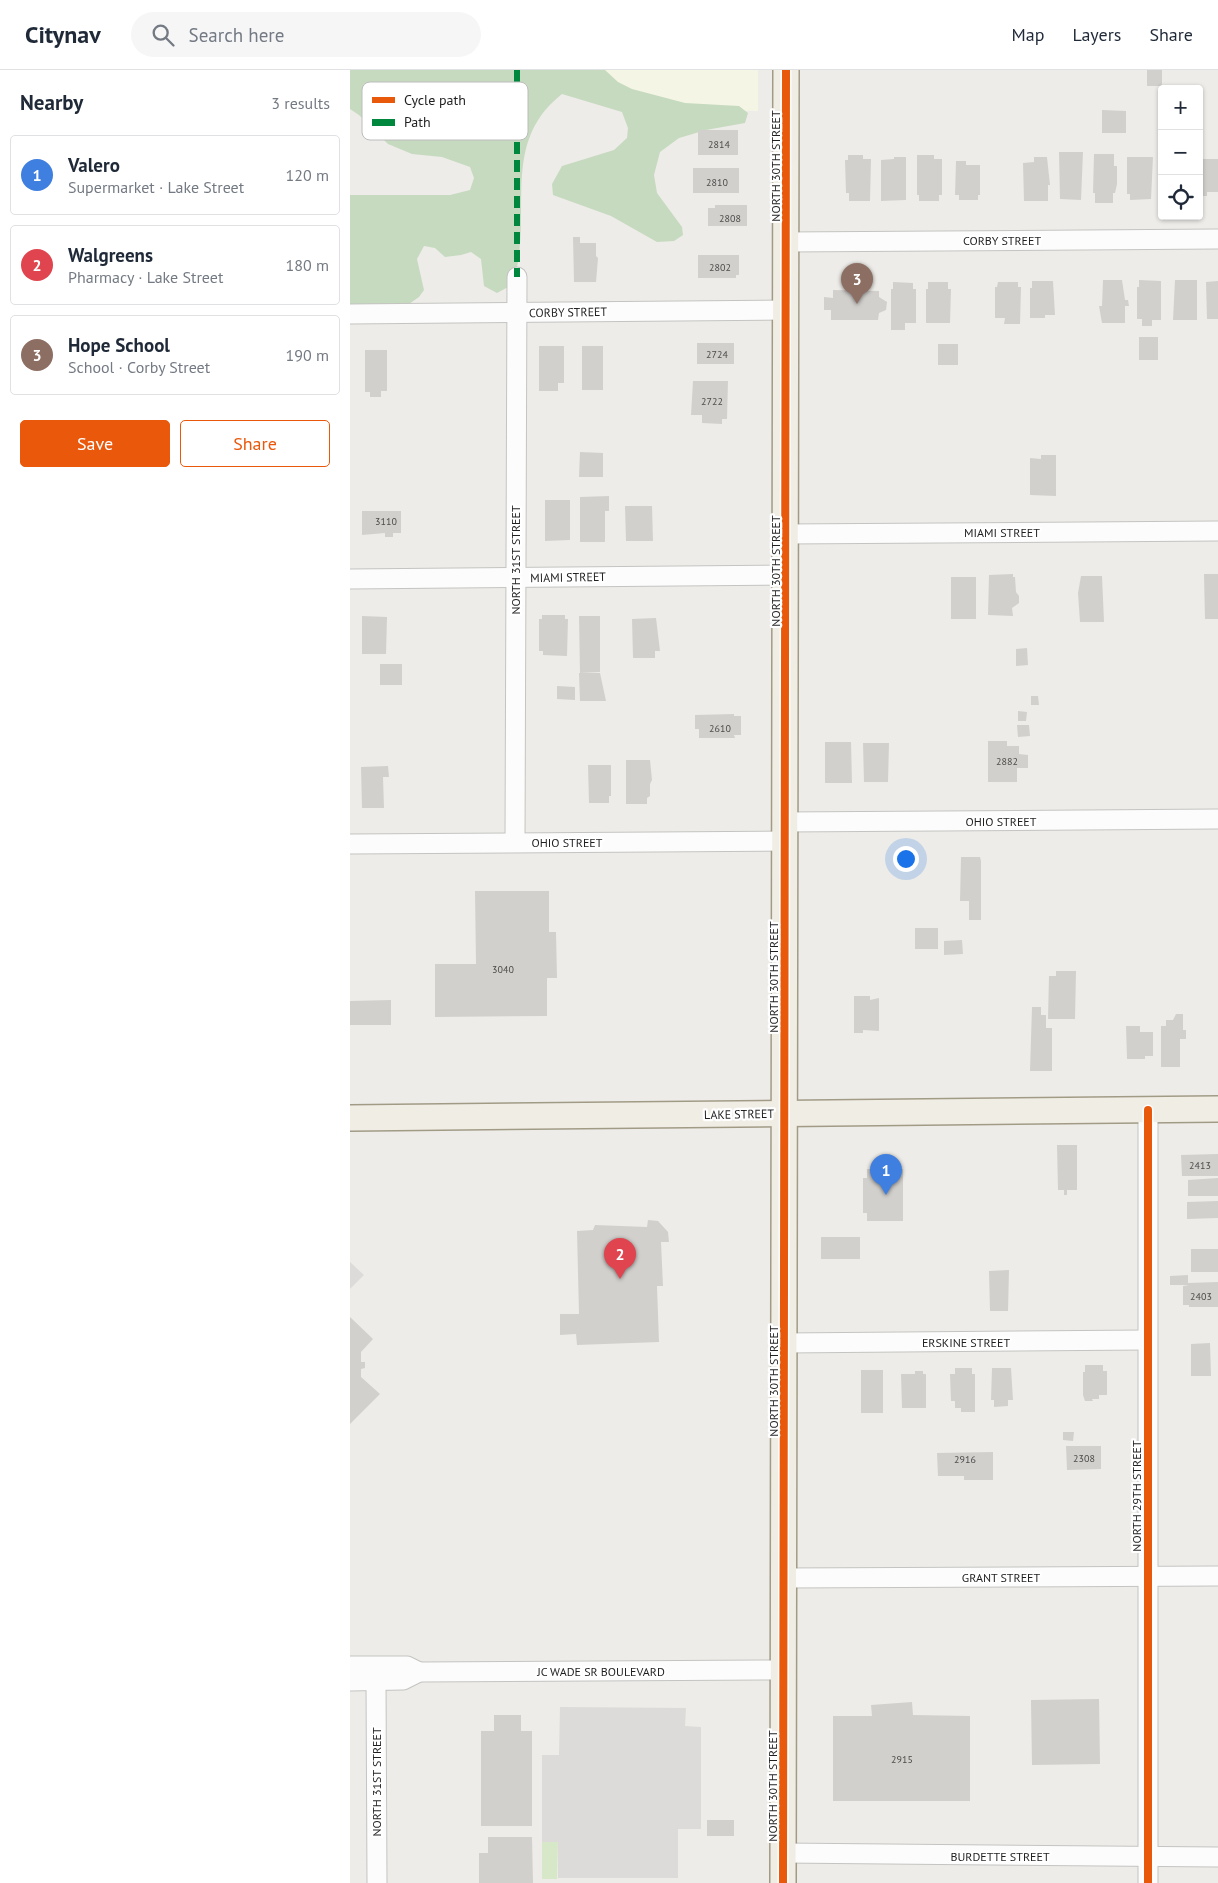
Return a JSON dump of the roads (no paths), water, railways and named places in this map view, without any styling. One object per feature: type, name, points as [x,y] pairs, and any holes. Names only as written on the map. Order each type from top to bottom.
[{"type":"main road","name":"NORTH 30TH STREET","points":[[782,1883],[785,1343],[786,70]]},
{"type":"main road","name":"LAKE STREET","points":[[350,1118],[1218,1109]]},
{"type":"street","name":"CORBY STREET","points":[[786,242],[1218,239]]},
{"type":"street","name":"NORTH 31ST STREET","points":[[515,842],[517,278]]},
{"type":"street","name":"CORBY STREET","points":[[350,314],[786,310]]},
{"type":"street","name":"MIAMI STREET","points":[[786,534],[1218,530]]},
{"type":"street","name":"MIAMI STREET","points":[[350,579],[786,575]]},
{"type":"street","name":"OHIO STREET","points":[[350,844],[515,842],[1218,819]]},
{"type":"street","name":"NORTH 29TH STREET","points":[[1148,1110],[1148,1883]]},
{"type":"street","name":"ERSKINE STREET","points":[[785,1343],[1147,1340]]},
{"type":"street","name":"GRANT STREET","points":[[784,1578],[1218,1576]]},
{"type":"street","name":"JC WADE SR BOULEVARD","points":[[350,1666],[404,1665],[419,1672]]},
{"type":"street","name":"JC WADE SR BOULEVARD","points":[[350,1681],[403,1680],[419,1672],[784,1670]]},
{"type":"street","name":"NORTH 31ST STREET","points":[[376,1680],[377,1883]]},
{"type":"street","name":"BURDETTE STREET","points":[[783,1854],[1218,1857]]},
{"type":"place","name":"Hope School","points":[[857,304]]},
{"type":"place","name":"Valero","points":[[886,1195]]},
{"type":"place","name":"Walgreens","points":[[620,1279]]}]
